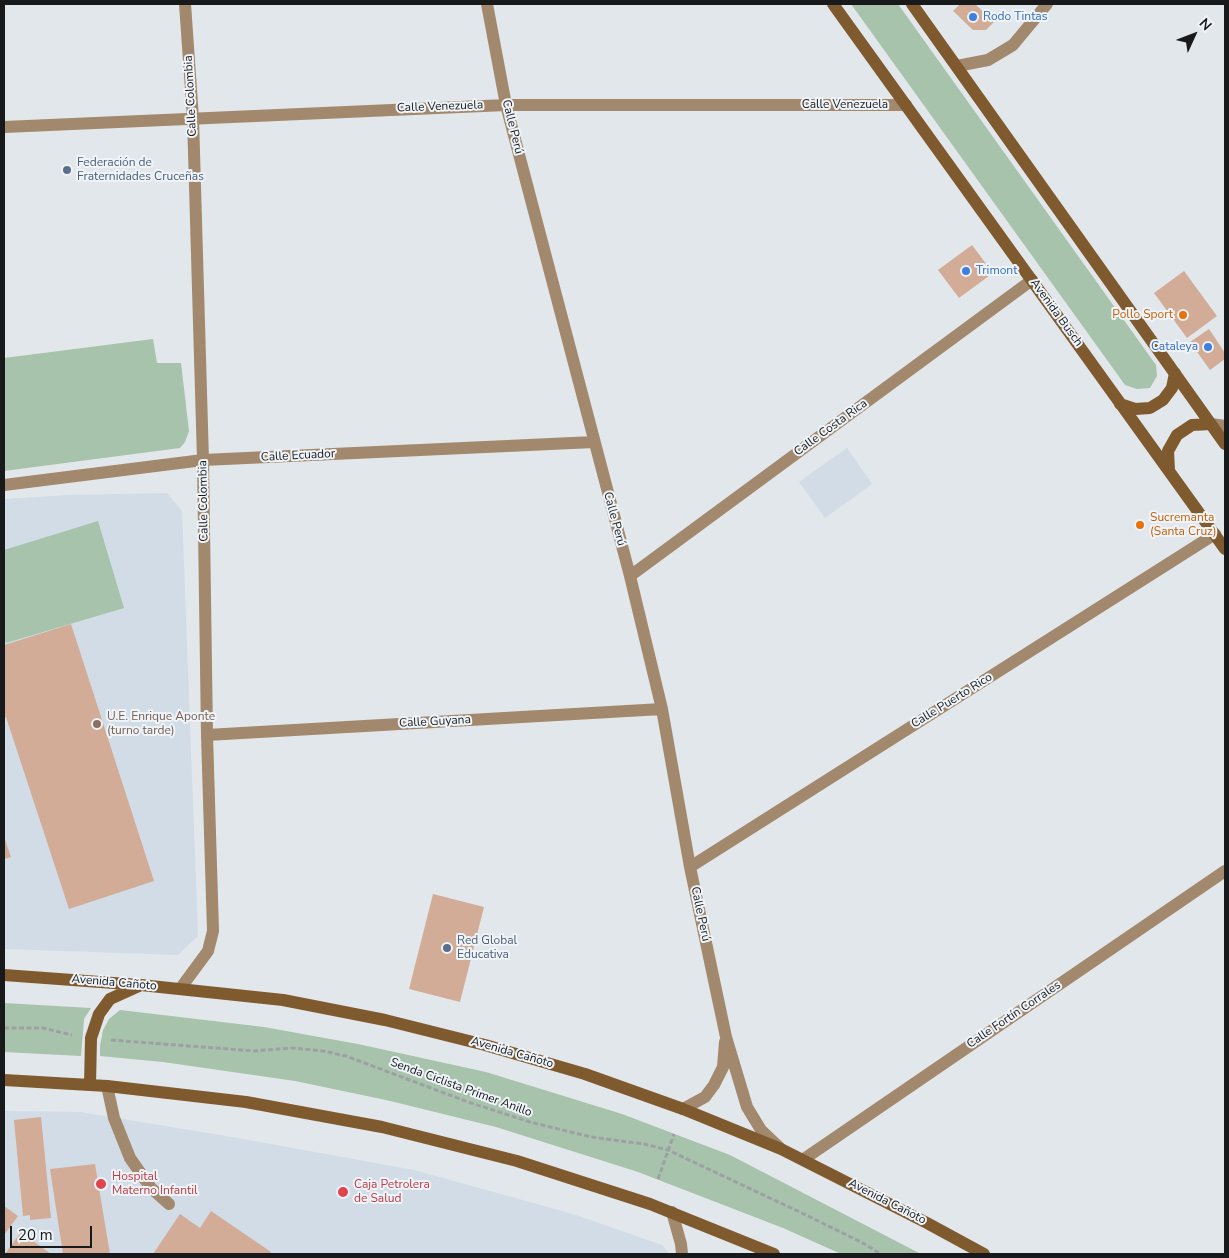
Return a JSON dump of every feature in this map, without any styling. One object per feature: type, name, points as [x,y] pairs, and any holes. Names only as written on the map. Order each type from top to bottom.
[{"type":"main road","name":"Avenida Busch","points":[[833,4],[1120,404],[1220,534],[1225,549]]},
{"type":"main road","points":[[912,4],[1225,444]]},
{"type":"main road","points":[[1120,404],[1135,409],[1150,408],[1163,400],[1172,388],[1175,373]]},
{"type":"main road","points":[[1169,470],[1168,451],[1177,435],[1192,425],[1211,424]]},
{"type":"main road","name":"Avenida Cañoto","points":[[4,975],[141,985],[282,1000],[394,1022],[494,1047],[584,1074],[683,1109],[781,1149],[804,1159],[984,1254]]},
{"type":"main road","points":[[90,1085],[91,1038],[93,1026],[99,1014],[110,999],[141,985]]},
{"type":"main road","points":[[4,1080],[107,1086],[246,1102],[382,1127],[517,1161],[672,1212],[774,1254]]},
{"type":"street","name":"Calle Colombia","points":[[180,989],[208,951],[214,931],[207,735],[203,460],[193,118],[186,4]]},
{"type":"street","name":"Calle Perú","points":[[487,4],[506,104],[630,576],[662,709],[690,867],[726,1037],[747,1107],[761,1130],[781,1149]]},
{"type":"street","points":[[957,66],[988,60],[1013,45],[1047,4]]},
{"type":"street","name":"Calle Venezuela","points":[[4,126],[506,104],[906,105]]},
{"type":"street","name":"Calle Costa Rica","points":[[630,576],[1032,280]]},
{"type":"street","points":[[1211,424],[1225,426]]},
{"type":"street","name":"Calle Ecuador","points":[[4,485],[203,460],[594,442]]},
{"type":"street","name":"Calle Puerto Rico","points":[[690,867],[1220,534]]},
{"type":"street","name":"Calle Guyana","points":[[207,735],[662,709]]},
{"type":"street","name":"Calle Fortín Corrales","points":[[804,1159],[1225,871]]},
{"type":"street","name":"Calle Perú","points":[[683,1109],[705,1096],[714,1085],[723,1066],[726,1037]]},
{"type":"street","points":[[107,1086],[114,1118],[130,1158],[151,1188],[169,1204]]},
{"type":"street","points":[[672,1212],[682,1254]]},
{"type":"path","points":[[4,1028],[43,1028],[82,1037]]},
{"type":"path","name":"Senda Ciclista Primer Anillo","points":[[102,1039],[254,1051],[292,1048],[323,1051],[346,1056],[468,1102],[530,1122],[591,1137],[644,1144],[668,1150],[844,1233],[881,1254]]},
{"type":"path","points":[[658,1179],[674,1134]]},
{"type":"shaded area","points":[[847,448],[872,484],[825,518],[799,482]]},
{"type":"shaded area","name":"U.E. Enrique Aponte (turno tarde)","points":[[167,493],[182,511],[198,936],[178,955],[4,949],[4,499],[70,495]]},
{"type":"shaded area","points":[[4,1111],[80,1112],[414,1170],[573,1214],[662,1245],[670,1254],[4,1254]]},
{"type":"green space","points":[[851,4],[898,4],[1156,365],[1157,376],[1150,388],[1137,389],[1125,385]]},
{"type":"green space","points":[[153,339],[157,363],[181,363],[189,431],[185,442],[180,448],[4,471],[4,358]]},
{"type":"green space","points":[[98,521],[124,608],[6,643],[4,637],[4,550]]},
{"type":"green space","points":[[4,1003],[91,1008],[84,1019],[81,1056],[4,1052]]},
{"type":"green space","points":[[120,1010],[264,1027],[358,1044],[486,1072],[622,1114],[730,1155],[921,1254],[841,1254],[783,1228],[638,1172],[496,1127],[386,1100],[295,1081],[163,1062],[100,1056],[103,1030],[109,1019]]},
{"type":"building","name":"Rodo Tintas","points":[[960,4],[975,4],[994,22],[986,30],[973,30],[953,11]]},
{"type":"building","name":"Trimont","points":[[972,245],[993,273],[959,298],[938,270]]},
{"type":"building","points":[[1184,271],[1217,316],[1187,338],[1154,293]]},
{"type":"building","name":"Cataleya","points":[[1209,329],[1225,353],[1225,359],[1210,370],[1190,342]]},
{"type":"building","points":[[71,624],[154,881],[69,909],[6,717],[4,718],[4,645]]},
{"type":"building","points":[[4,837],[11,857],[4,859]]},
{"type":"building","name":"Red Global Educativa","points":[[433,894],[484,907],[460,1002],[409,989]]},
{"type":"building","points":[[41,1117],[51,1218],[30,1220],[30,1215],[23,1216],[14,1120]]},
{"type":"building","points":[[95,1164],[110,1254],[63,1254],[50,1169]]},
{"type":"building","points":[[4,1206],[18,1216],[4,1235]]},
{"type":"building","points":[[211,1211],[271,1252],[270,1254],[153,1254],[180,1214],[200,1228]]},
{"type":"building","points":[[21,1232],[51,1254],[5,1254]]},
{"type":"place","name":"Rodo Tintas","points":[[973,17]]},
{"type":"place","name":"Federación de Fraternidades Cruceñas","points":[[67,170]]},
{"type":"place","name":"Trimont","points":[[966,271]]},
{"type":"place","name":"Pollo Sport","points":[[1183,315]]},
{"type":"place","name":"Cataleya","points":[[1208,347]]},
{"type":"place","name":"Sucremanta (Santa Cruz)","points":[[1140,525]]},
{"type":"place","name":"U.E. Enrique Aponte (turno tarde)","points":[[97,724]]},
{"type":"place","name":"Red Global Educativa","points":[[447,948]]},
{"type":"place","name":"Hospital Materno Infantil","points":[[101,1184]]},
{"type":"place","name":"Caja Petrolera de Salud","points":[[343,1192]]}]
